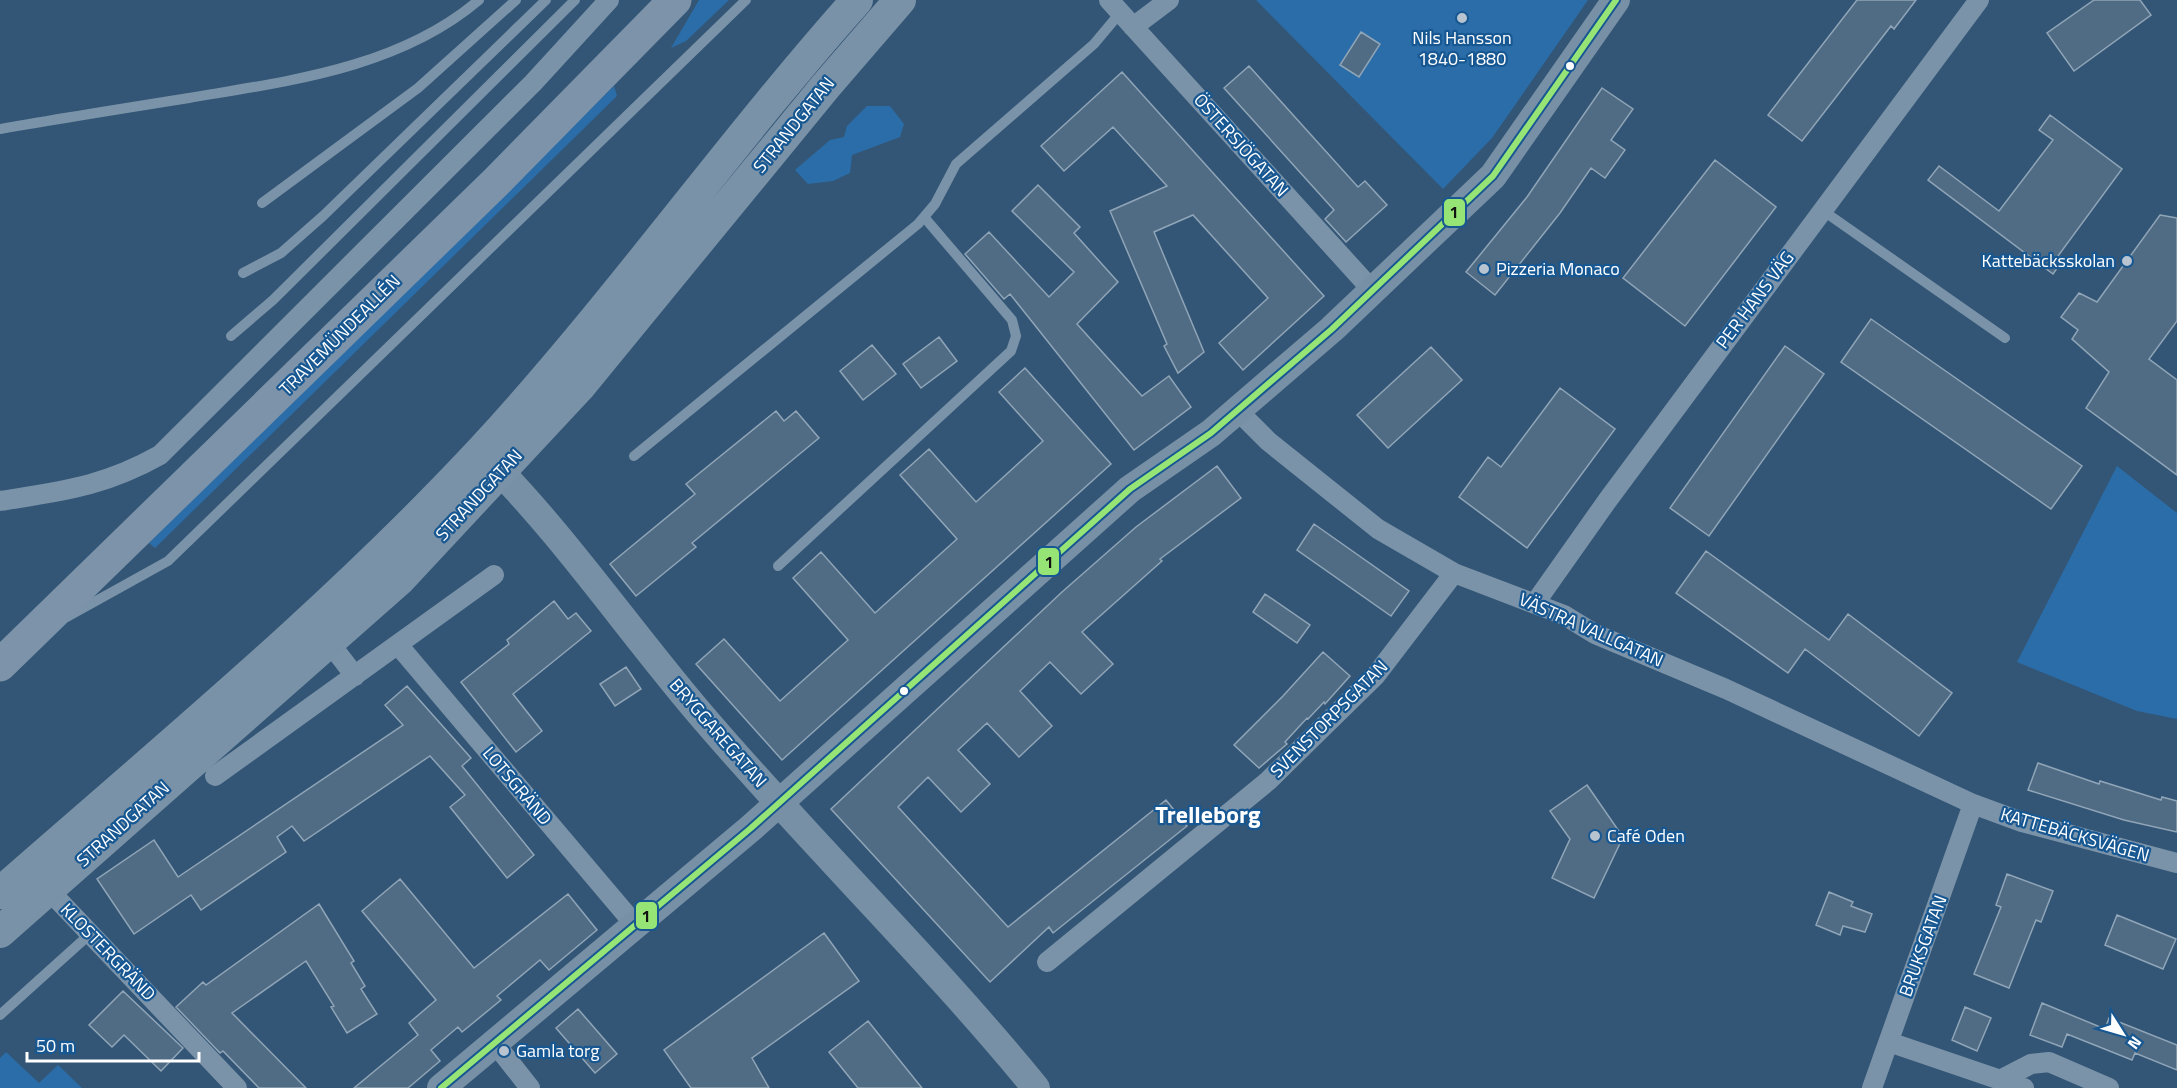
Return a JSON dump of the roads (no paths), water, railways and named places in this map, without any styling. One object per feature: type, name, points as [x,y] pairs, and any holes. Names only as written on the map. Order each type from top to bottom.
[{"type":"highway","name":"TRAVEMÜNDEALLÉN","points":[[0,665],[497,181],[675,0]]},
{"type":"main road","name":"STRANDGATAN","points":[[0,932],[19,882],[320,631],[399,580],[491,461],[582,337],[812,51],[857,0]]},
{"type":"main road","name":"STRANDGATAN","points":[[491,461],[580,386],[825,87],[900,0]]},
{"type":"street","points":[[0,501],[82,488],[126,474],[160,455],[533,83],[609,0]]},
{"type":"street","points":[[1121,13],[1169,0]]},
{"type":"street","points":[[441,1088],[636,926],[1130,489],[1238,411],[1372,291],[1493,176],[1616,0]]},
{"type":"street","name":"PER HANS VÄG","points":[[1534,603],[1562,561],[1979,0]]},
{"type":"street","name":"ÖSTERSJÖGATAN","points":[[1121,13],[1372,291]]},
{"type":"street","name":"VÄSTRA VALLGATAN","points":[[1238,411],[1268,441],[1378,529],[1454,573],[1564,615],[1595,633],[1726,689],[1973,804]]},
{"type":"street","name":"BRYGGAREGATAN","points":[[491,461],[527,498],[696,708],[888,923],[972,1009],[1036,1088]]},
{"type":"street","name":"SVENSTORPSGATAN","points":[[1047,962],[1268,781],[1376,675],[1454,573]]},
{"type":"street","points":[[215,777],[494,575]]},
{"type":"street","points":[[320,631],[355,676]]},
{"type":"street","name":"LOTSGRÄND","points":[[399,646],[636,926]]},
{"type":"street","name":"KATTEBÄCKSVÄGEN","points":[[1973,804],[2022,822],[2177,863]]},
{"type":"street","name":"BRUKSGATAN","points":[[1872,1088],[1973,804]]},
{"type":"street","name":"KLOSTERGRÄND","points":[[19,882],[90,934],[237,1088]]},
{"type":"street","points":[[494,1042],[530,1088]]},
{"type":"street","points":[[1889,1042],[2024,1088]]},
{"type":"street","points":[[2002,1079],[2031,1064],[2049,1062],[2109,1088]]},
{"type":"lane","points":[[0,129],[318,76],[420,39],[451,23],[479,0]]},
{"type":"lane","points":[[262,203],[418,88],[516,0]]},
{"type":"lane","points":[[243,273],[281,253],[323,216],[546,0]]},
{"type":"lane","points":[[231,336],[273,300],[575,0]]},
{"type":"lane","points":[[25,641],[168,561],[746,0]]},
{"type":"lane","points":[[634,456],[924,217],[935,204],[956,164],[1094,44],[1121,13]]},
{"type":"lane","points":[[1822,210],[2005,338]]},
{"type":"lane","points":[[778,566],[1011,351],[1016,336],[1012,320],[924,217]]},
{"type":"lane","points":[[0,1015],[90,934]]},
{"type":"place","name":"Nils Hansson 1840-1880","points":[[1462,18]]},
{"type":"place","name":"Kattebäcksskolan","points":[[2127,261]]},
{"type":"place","name":"Pizzeria Monaco","points":[[1484,269]]},
{"type":"place","name":"Café Oden","points":[[1595,836]]},
{"type":"place","name":"Gamla torg","points":[[504,1051]]},
{"type":"district","name":"Trelleborg","points":[[1208,815]]}]
